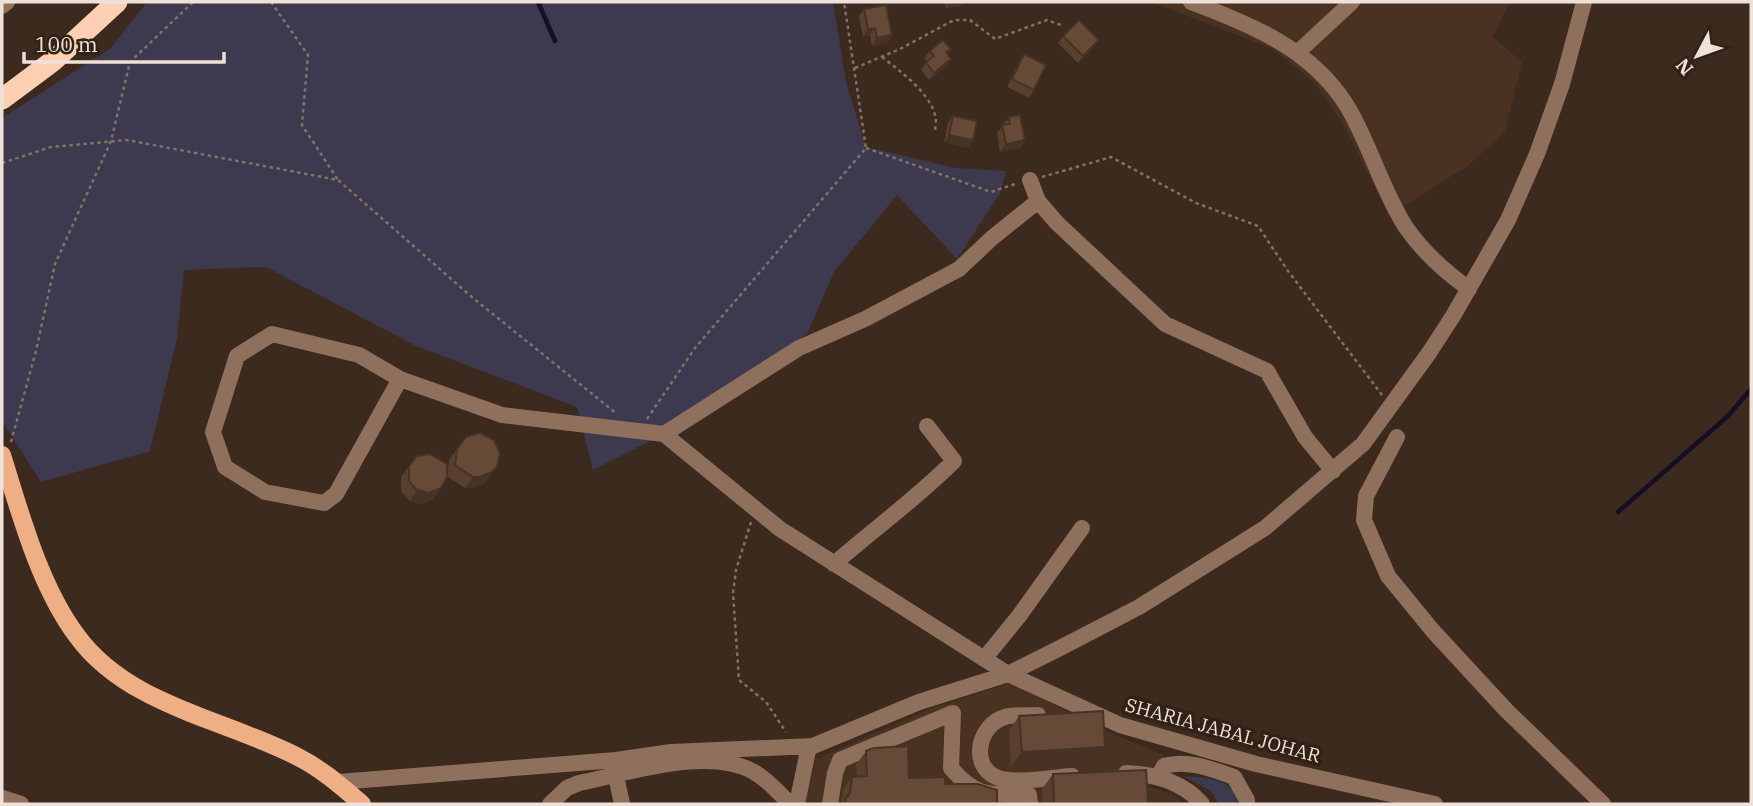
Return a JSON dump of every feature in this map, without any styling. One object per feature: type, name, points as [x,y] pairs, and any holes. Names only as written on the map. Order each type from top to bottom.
[{"type":"highway","points":[[2,99],[53,61],[117,2]]},
{"type":"main road","points":[[3,460],[50,592],[65,620],[94,655],[138,689],[299,757],[338,782],[362,804]]},
{"type":"street","points":[[2,6],[7,2]]},
{"type":"street","points":[[1191,2],[1264,32],[1310,63],[1330,83],[1346,105],[1405,226],[1439,266],[1469,289]]},
{"type":"street","points":[[1297,53],[1352,2]]},
{"type":"street","points":[[338,782],[615,760],[671,752],[802,746],[919,702],[1008,674],[1139,607],[1265,528],[1363,444],[1391,406],[1429,354],[1508,220],[1537,154],[1562,84],[1584,2]]},
{"type":"street","points":[[1030,180],[1038,201],[1057,223],[1165,324],[1267,371],[1305,438],[1333,471]]},
{"type":"street","points":[[400,379],[336,494],[324,503],[265,492],[225,467],[213,432],[237,356],[272,334],[359,355],[400,379],[502,415],[664,434],[799,348],[865,319],[960,269],[992,238],[1038,201]]},
{"type":"street","points":[[834,564],[880,524],[929,487],[954,461],[928,426]]},
{"type":"street","name":"SHARIA JABAL JOHAR","points":[[664,434],[780,529],[1008,674],[1120,725],[1256,764],[1435,804]]},
{"type":"street","points":[[1397,437],[1366,496],[1364,520],[1388,576],[1433,631],[1506,710],[1603,804]]},
{"type":"street","points":[[984,659],[1019,616],[1082,528]]},
{"type":"street","points":[[830,804],[840,760],[953,713],[951,768],[959,778],[981,793],[1029,795],[1030,804]]},
{"type":"street","points":[[1063,714],[1003,717],[984,734],[980,756],[985,768],[994,776],[1008,780],[1082,775]]},
{"type":"street","points":[[797,804],[802,746]]},
{"type":"street","points":[[550,804],[567,788],[579,783],[672,764],[720,760],[754,772],[790,804]]},
{"type":"street","points":[[1158,777],[1164,766],[1177,762],[1212,769],[1234,777],[1247,804]]},
{"type":"street","points":[[1107,773],[1158,777],[1194,794],[1202,804]]},
{"type":"street","points":[[616,776],[622,804]]},
{"type":"street","points":[[2,799],[21,804]]},
{"type":"path","points":[[3,460],[36,351],[55,264],[111,141],[130,62],[193,2]]},
{"type":"path","points":[[271,2],[308,55],[302,125],[338,180],[473,298],[618,414]]},
{"type":"path","points":[[638,431],[695,348],[866,148],[844,2]]},
{"type":"path","points":[[855,68],[954,20],[970,20],[995,39],[1047,20],[1061,25]]},
{"type":"path","points":[[882,57],[913,81],[923,94],[935,114],[935,132]]},
{"type":"path","points":[[2,163],[51,147],[127,140],[338,180]]},
{"type":"path","points":[[866,148],[991,192],[1111,157],[1196,203],[1258,226],[1288,271],[1391,406]]},
{"type":"path","points":[[755,509],[736,570],[733,593],[739,680],[766,702],[802,746]]},
{"type":"shaded area","points":[[147,2],[833,2],[846,82],[866,147],[956,168],[1006,171],[1000,193],[957,259],[897,195],[834,272],[807,334],[664,434],[593,470],[577,407],[416,346],[266,267],[184,270],[177,338],[150,451],[41,482],[2,421],[2,118],[111,48]]},
{"type":"shaded area","points":[[1151,2],[1510,2],[1493,37],[1522,62],[1505,131],[1469,165],[1389,216],[1346,129],[1315,83],[1273,49]]},
{"type":"shaded area","points":[[1010,683],[1112,734],[1165,755],[1149,787],[1169,793],[1185,804],[805,804],[816,759],[932,708]]},
{"type":"shaded area","points":[[1183,776],[1225,784],[1235,795],[1237,804],[1219,804],[1211,791]]},
{"type":"building","points":[[886,5],[892,35],[877,38],[875,28],[868,29],[864,9]]},
{"type":"building","points":[[1079,20],[1099,40],[1083,56],[1063,36]]},
{"type":"building","points":[[943,40],[951,49],[946,52],[951,59],[934,73],[926,62],[934,56],[930,51]]},
{"type":"building","points":[[1024,54],[1046,65],[1034,90],[1012,79]]},
{"type":"building","points":[[1020,115],[1025,140],[1006,144],[1002,125],[1010,124],[1009,117]]},
{"type":"building","points":[[953,116],[977,121],[973,140],[949,135]]},
{"type":"building","points":[[480,433],[494,440],[500,454],[497,467],[492,472],[473,477],[455,465],[457,449],[466,437]]},
{"type":"building","points":[[430,454],[447,464],[447,477],[441,488],[429,493],[417,490],[412,485],[409,480],[409,466],[417,456]]},
{"type":"building","points":[[1103,711],[1105,747],[1022,752],[1019,716]]},
{"type":"building","points":[[908,746],[909,778],[945,777],[945,784],[978,784],[997,790],[997,804],[846,804],[852,777],[867,776],[866,751]]},
{"type":"building","points":[[1146,770],[1148,804],[1054,804],[1053,774]]},
{"type":"waterway","points":[[538,2],[555,41]]},
{"type":"waterway","points":[[1618,512],[1728,416],[1751,389]]}]
